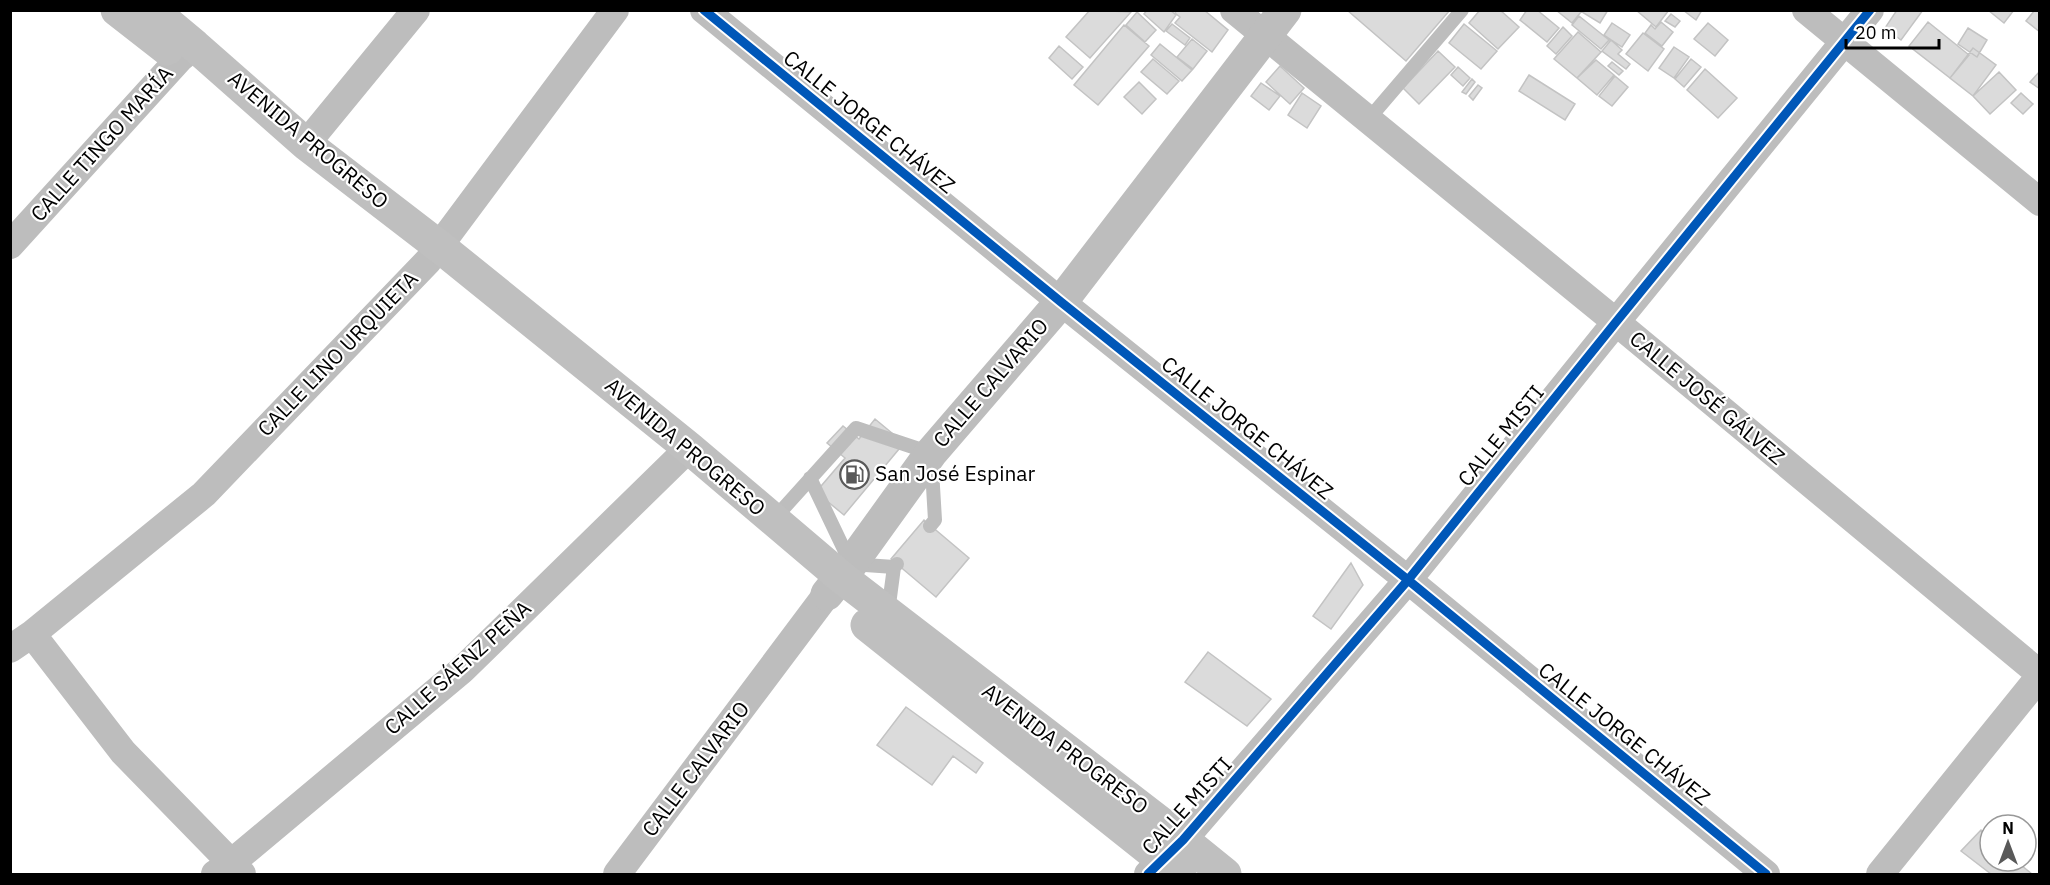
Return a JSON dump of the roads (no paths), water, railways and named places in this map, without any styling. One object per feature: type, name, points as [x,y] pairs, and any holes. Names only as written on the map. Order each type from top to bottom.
[{"type":"main road","name":"AVENIDA PROGRESO","points":[[117,10],[188,52],[306,144],[434,254]]},
{"type":"main road","name":"AVENIDA PROGRESO","points":[[152,10],[188,52],[434,254],[683,455],[888,614],[1169,862]]},
{"type":"main road","name":"AVENIDA PROGRESO","points":[[683,455],[773,520],[1169,862],[1225,874]]},
{"type":"street","points":[[306,144],[416,10]]},
{"type":"street","name":"CALLE LINO URQUIETA","points":[[21,642],[204,494],[434,254],[615,10]]},
{"type":"street","name":"CALLE JORGE CHÁVEZ","points":[[704,10],[1061,302],[1408,580],[1766,874]]},
{"type":"street","name":"CALLE JOSÉ GÁLVEZ","points":[[1234,10],[1367,121],[1616,322],[2040,675]]},
{"type":"street","name":"CALLE CALVARIO","points":[[617,874],[931,453],[1061,302],[1285,10]]},
{"type":"street","points":[[1806,10],[2040,202]]},
{"type":"street","name":"CALLE MISTI","points":[[1169,862],[1408,580],[1870,10]]},
{"type":"street","name":"CALLE TINGO MARÍA","points":[[10,244],[188,52]]},
{"type":"street","name":"CALLE SÁENZ PEÑA","points":[[229,871],[462,670],[683,455]]},
{"type":"street","points":[[21,642],[229,871]]},
{"type":"street","points":[[1880,874],[2040,675]]},
{"type":"lane","points":[[1367,121],[1462,10]]},
{"type":"lane","points":[[773,520],[855,428],[931,453],[935,520],[930,526]]},
{"type":"lane","points":[[810,478],[839,578],[896,566],[888,614]]},
{"type":"place","name":"San José Espinar","points":[[854,474]]}]
